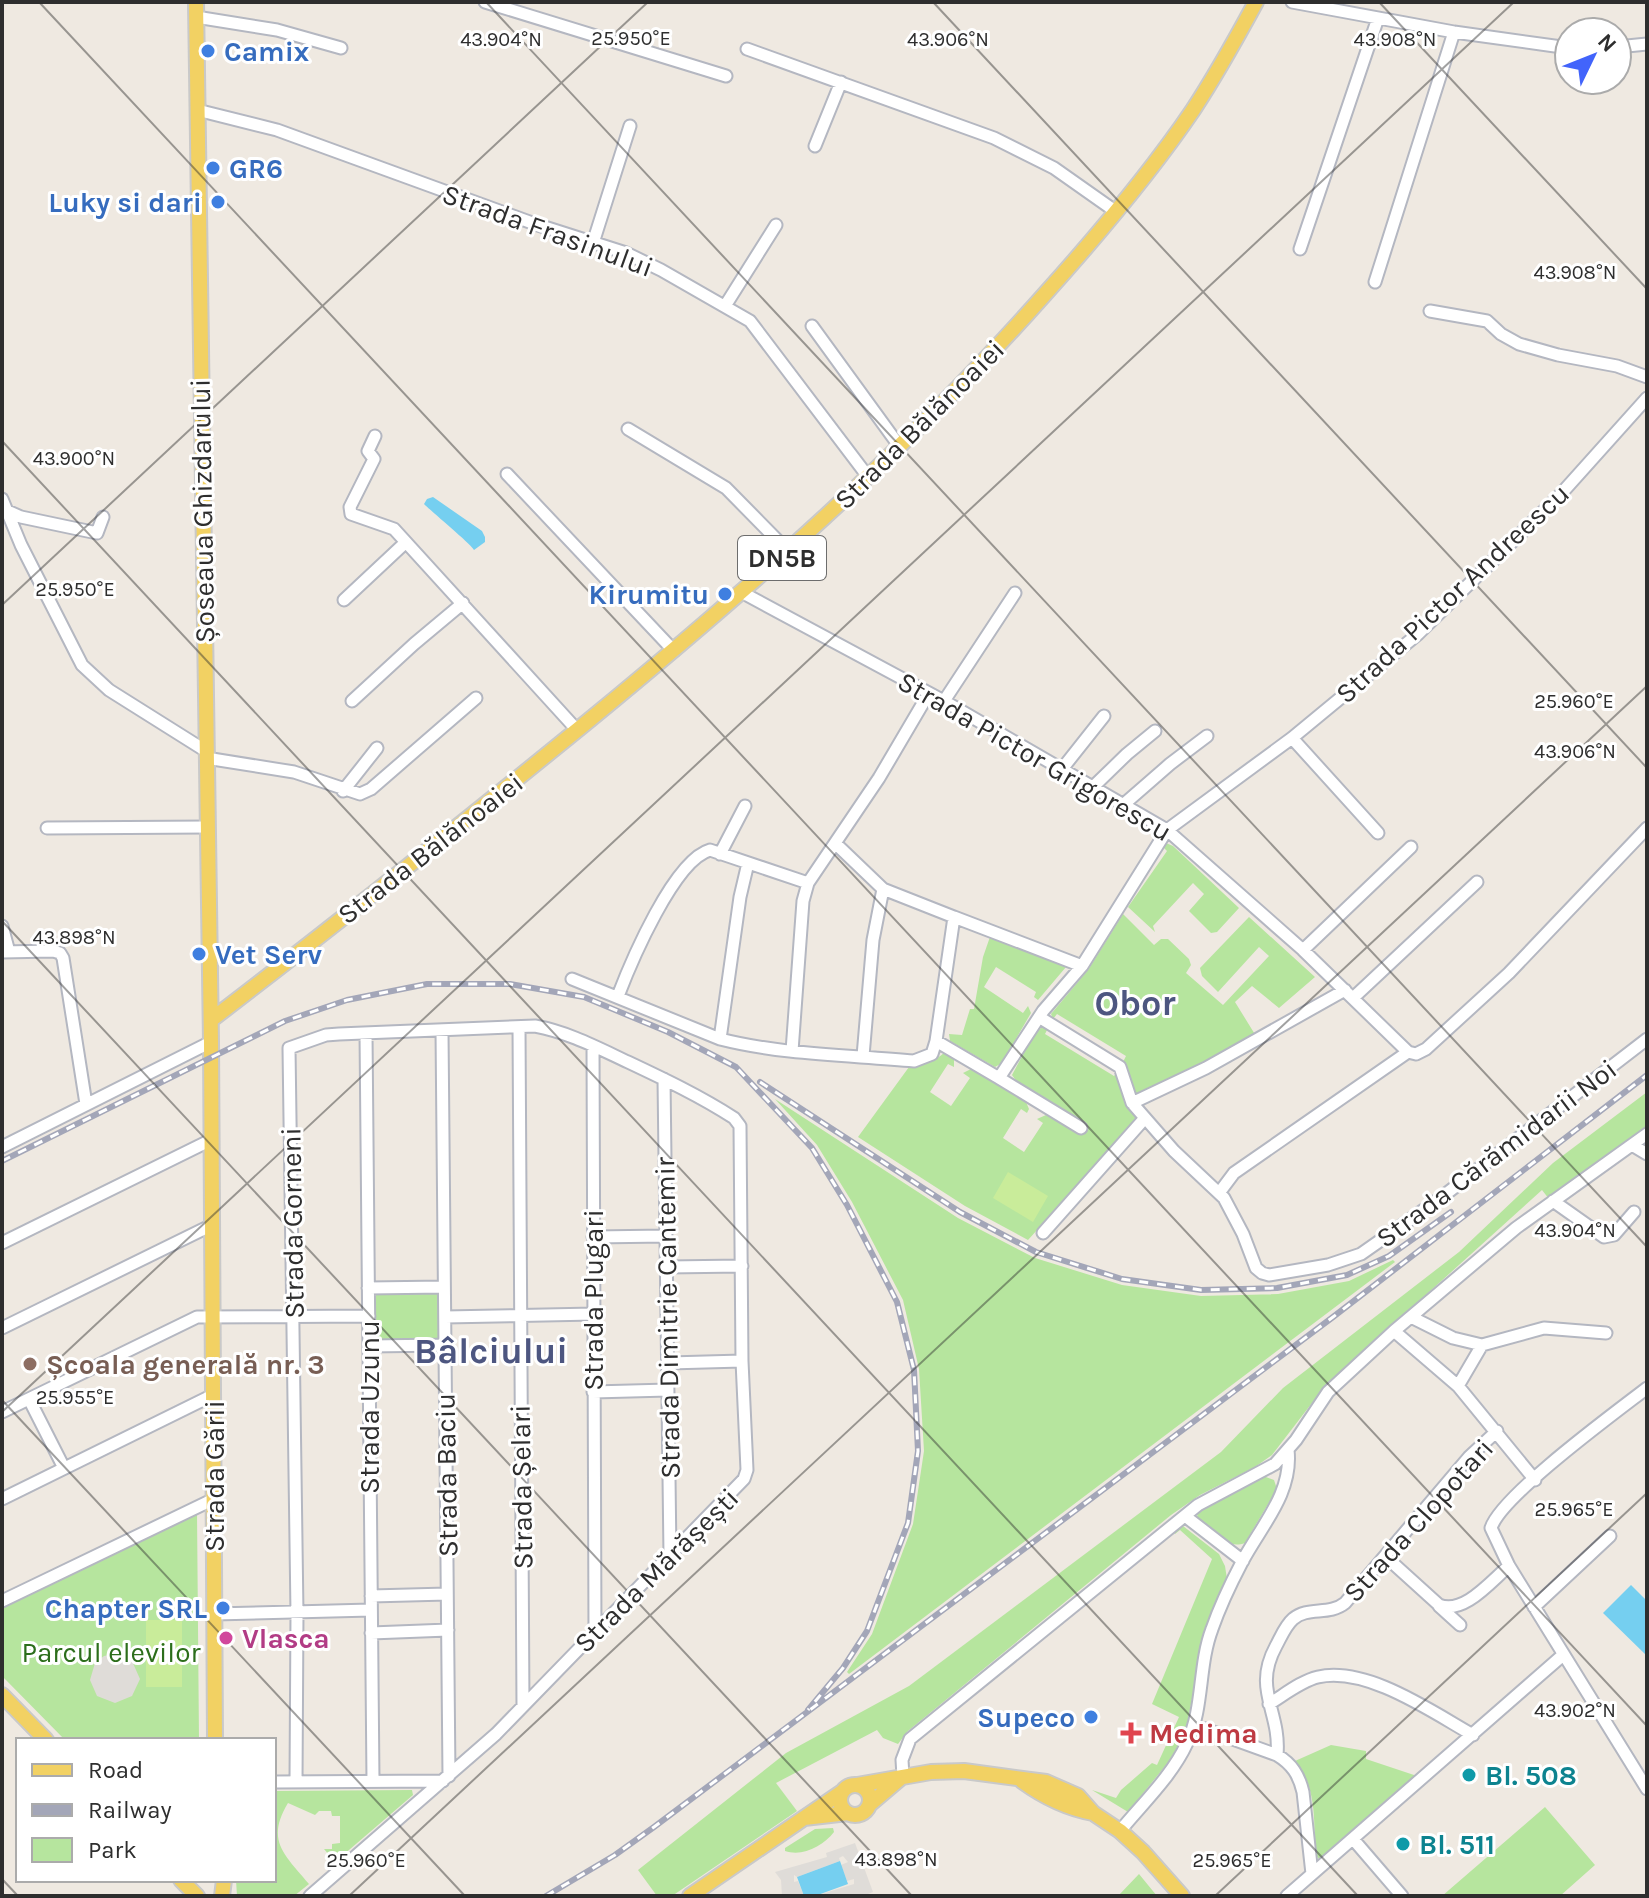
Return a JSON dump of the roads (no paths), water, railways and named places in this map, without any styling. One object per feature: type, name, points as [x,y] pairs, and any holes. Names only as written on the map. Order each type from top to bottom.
[{"type":"main road","name":"Strada Bălănoaiei","points":[[211,1020],[674,651],[743,593],[869,478],[1028,313],[1115,211],[1192,111],[1221,67],[1256,2]]},
{"type":"main road","name":"Șoseaua Ghizdarului","points":[[196,10],[211,1020]]},
{"type":"main road","name":"Strada Gării","points":[[211,1020],[215,1738]]},
{"type":"main road","points":[[2,1695],[44,1738]]},
{"type":"main road","points":[[690,1896],[848,1786],[903,1776],[964,1771],[1022,1781],[1040,1794],[1072,1809],[1093,1813],[1120,1831],[1143,1852],[1182,1896]]},
{"type":"main road","points":[[800,1818],[862,1812],[903,1776]]},
{"type":"main road","points":[[857,1785],[867,1792],[869,1805]]},
{"type":"main road","points":[[842,1792],[840,1803],[848,1813]]},
{"type":"street","points":[[485,2],[726,76]]},
{"type":"street","points":[[1292,2],[1454,32],[1553,46]]},
{"type":"street","points":[[196,10],[341,48]]},
{"type":"street","points":[[1300,249],[1378,18]]},
{"type":"street","points":[[1375,282],[1454,32]]},
{"type":"street","points":[[747,49],[962,125],[1015,148],[1072,179],[1115,211]]},
{"type":"street","points":[[815,146],[841,82]]},
{"type":"street","name":"Strada Frasinului","points":[[197,110],[256,122],[429,187],[639,259],[725,306],[753,324],[869,478]]},
{"type":"street","points":[[593,243],[630,126]]},
{"type":"street","points":[[725,306],[776,225]]},
{"type":"street","points":[[1430,311],[1487,321],[1519,344],[1617,366],[1647,377]]},
{"type":"street","points":[[812,326],[900,447]]},
{"type":"street","name":"Strada Pictor Andreescu","points":[[1167,830],[1292,738],[1395,654],[1464,591],[1560,495],[1647,398]]},
{"type":"street","points":[[628,429],[726,488],[789,552]]},
{"type":"street","points":[[375,436],[368,451],[374,459],[350,512],[388,525],[406,542],[577,730]]},
{"type":"street","points":[[507,474],[674,651]]},
{"type":"street","points":[[3,506],[82,665],[109,690],[206,755],[294,772],[356,795],[371,789],[476,698]]},
{"type":"street","points":[[3,506],[21,517],[97,533],[103,517]]},
{"type":"street","points":[[344,600],[406,542]]},
{"type":"street","name":"Strada Pictor Grigorescu","points":[[743,593],[944,701],[1167,830],[1303,950],[1408,1052]]},
{"type":"street","points":[[944,701],[1015,593]]},
{"type":"street","points":[[352,701],[463,603]]},
{"type":"street","points":[[792,1051],[803,901],[808,883],[879,778],[929,693]]},
{"type":"street","points":[[1062,769],[1104,716]]},
{"type":"street","points":[[1093,787],[1155,731]]},
{"type":"street","points":[[1123,805],[1207,736]]},
{"type":"street","points":[[1292,738],[1378,833]]},
{"type":"street","points":[[343,791],[377,748]]},
{"type":"street","points":[[720,854],[745,806]]},
{"type":"street","points":[[47,828],[208,827]]},
{"type":"street","points":[[1219,1193],[1234,1173],[1408,1052],[1416,1054],[1426,1049],[1501,980],[1647,828]]},
{"type":"street","points":[[999,1078],[1039,1017],[1082,966],[1167,830]]},
{"type":"street","points":[[836,844],[883,889],[1082,966]]},
{"type":"street","points":[[1303,950],[1411,847]]},
{"type":"street","points":[[618,996],[645,930],[674,885],[700,854],[710,850],[808,883]]},
{"type":"street","points":[[720,1039],[740,897],[748,863]]},
{"type":"street","points":[[1132,1103],[1349,994],[1477,882]]},
{"type":"street","points":[[863,1056],[873,940],[883,889]]},
{"type":"street","points":[[572,979],[720,1039],[792,1051],[921,1061],[932,1054],[936,1041],[954,917]]},
{"type":"street","points":[[2,926],[6,952],[53,951],[63,958],[86,1104]]},
{"type":"street","name":"Strada Cărămidarii Noi","points":[[1039,1017],[1120,1067],[1125,1073],[1132,1103],[1194,1172],[1224,1198],[1256,1268],[1262,1273],[1289,1273],[1361,1254],[1438,1200],[1647,1039]]},
{"type":"street","points":[[366,1033],[519,1027],[550,1029],[664,1079]]},
{"type":"street","name":"Strada Șelari","points":[[519,1027],[523,1706]]},
{"type":"street","name":"Strada Baciu","points":[[442,1031],[448,1630],[446,1778]]},
{"type":"street","name":"Strada Gorneni","points":[[296,1782],[297,1613],[289,1048],[326,1035],[366,1033]]},
{"type":"street","name":"Strada Uzunu","points":[[366,1033],[373,1781]]},
{"type":"street","points":[[936,1041],[1081,1128]]},
{"type":"street","points":[[2,1147],[211,1042]]},
{"type":"street","name":"Strada Plugari","points":[[593,1046],[595,1632]]},
{"type":"street","name":"Strada Dimitrie Cantemir","points":[[664,1079],[670,1556]]},
{"type":"street","name":"Strada Mărășești","points":[[310,1896],[446,1778],[523,1706],[741,1484],[746,1475],[740,1126],[728,1114],[664,1079]]},
{"type":"street","points":[[1043,1233],[1145,1118]]},
{"type":"street","points":[[903,1776],[902,1760],[910,1739],[1185,1516],[1209,1498],[1265,1471],[1288,1450],[1328,1392],[1394,1331],[1516,1228],[1647,1134]]},
{"type":"street","points":[[2,1243],[211,1140]]},
{"type":"street","points":[[1632,1145],[1647,1154]]},
{"type":"street","points":[[1553,1201],[1604,1237],[1614,1235],[1634,1212]]},
{"type":"street","points":[[2,1328],[212,1225]]},
{"type":"street","points":[[593,1237],[666,1236]]},
{"type":"street","points":[[667,1267],[742,1266]]},
{"type":"street","points":[[368,1288],[444,1287]]},
{"type":"street","points":[[445,1317],[594,1314]]},
{"type":"street","points":[[2,1412],[192,1319],[369,1316]]},
{"type":"street","points":[[1411,1317],[1453,1338],[1482,1345],[1544,1328],[1606,1333]]},
{"type":"street","points":[[1394,1331],[1458,1386],[1535,1480]]},
{"type":"street","points":[[369,1346],[445,1345]]},
{"type":"street","points":[[1458,1386],[1482,1345]]},
{"type":"street","points":[[669,1363],[742,1361]]},
{"type":"street","points":[[1647,1388],[1535,1480],[1498,1514],[1491,1528],[1509,1566],[1647,1789]]},
{"type":"street","points":[[593,1392],[668,1390]]},
{"type":"street","points":[[2,1499],[213,1395]]},
{"type":"street","points":[[1630,1401],[1647,1395]]},
{"type":"street","points":[[29,1399],[64,1468]]},
{"type":"street","name":"Strada Clopotari","points":[[1277,1755],[1277,1735],[1265,1689],[1266,1668],[1287,1625],[1299,1615],[1331,1611],[1341,1606],[1469,1457],[1497,1431]]},
{"type":"street","points":[[1120,1831],[1176,1763],[1187,1744],[1194,1725],[1210,1635],[1243,1561],[1282,1492],[1288,1468],[1288,1450]]},
{"type":"street","points":[[2,1601],[214,1499]]},
{"type":"street","points":[[1185,1516],[1243,1561]]},
{"type":"street","points":[[1534,1607],[1610,1536]]},
{"type":"street","points":[[1386,1557],[1460,1625]]},
{"type":"street","points":[[1439,1605],[1451,1608],[1461,1605],[1509,1566]]},
{"type":"street","points":[[371,1596],[447,1594]]},
{"type":"street","points":[[214,1614],[371,1610]]},
{"type":"street","points":[[371,1633],[448,1630]]},
{"type":"street","points":[[1287,1896],[1563,1655]]},
{"type":"street","points":[[1269,1704],[1312,1679],[1353,1677],[1384,1686],[1473,1735]]},
{"type":"street","points":[[1194,1725],[1277,1755],[1288,1762],[1301,1780],[1312,1874]]},
{"type":"street","points":[[276,1782],[446,1778]]},
{"type":"street","points":[[1353,1839],[1402,1896]]},
{"type":"water","points":[[433,497],[482,531],[485,542],[474,550],[424,504]]},
{"type":"water","points":[[1631,1585],[1647,1601],[1647,1656],[1603,1613]]},
{"type":"water","points":[[840,1861],[848,1884],[815,1896],[804,1896],[797,1877]]},
{"type":"railway","points":[[2,1161],[285,1021],[347,1000],[427,984],[510,984],[584,997],[668,1032],[736,1067],[812,1148],[847,1205],[897,1302],[914,1370],[918,1451],[908,1523],[867,1631],[843,1668],[808,1710]]},
{"type":"railway","points":[[546,1896],[615,1855],[654,1827],[1333,1317],[1647,1075]]},
{"type":"railway","points":[[760,1082],[960,1212],[1036,1252],[1122,1279],[1201,1290],[1277,1288],[1347,1275],[1389,1256],[1451,1212]]},
{"type":"place","name":"Camix","points":[[208,51]]},
{"type":"place","name":"GR6","points":[[213,168]]},
{"type":"place","name":"Luky si dari","points":[[218,202]]},
{"type":"place","name":"Kirumitu","points":[[725,594]]},
{"type":"place","name":"Vet Serv","points":[[199,954]]},
{"type":"place","name":"Școala generală nr. 3","points":[[30,1364]]},
{"type":"place","name":"Chapter SRL","points":[[223,1608]]},
{"type":"place","name":"Vlasca","points":[[226,1638]]},
{"type":"place","name":"Supeco","points":[[1091,1717]]},
{"type":"place","name":"Medima","points":[[1131,1733]]},
{"type":"place","name":"Bl. 508","points":[[1469,1775]]},
{"type":"place","name":"Bl. 511","points":[[1403,1844]]},
{"type":"district","name":"Obor","points":[[1135,1002]]},
{"type":"district","name":"Bâlciului","points":[[491,1350]]},
{"type":"park label","name":"Parcul elevilor","points":[[111,1652]]}]
